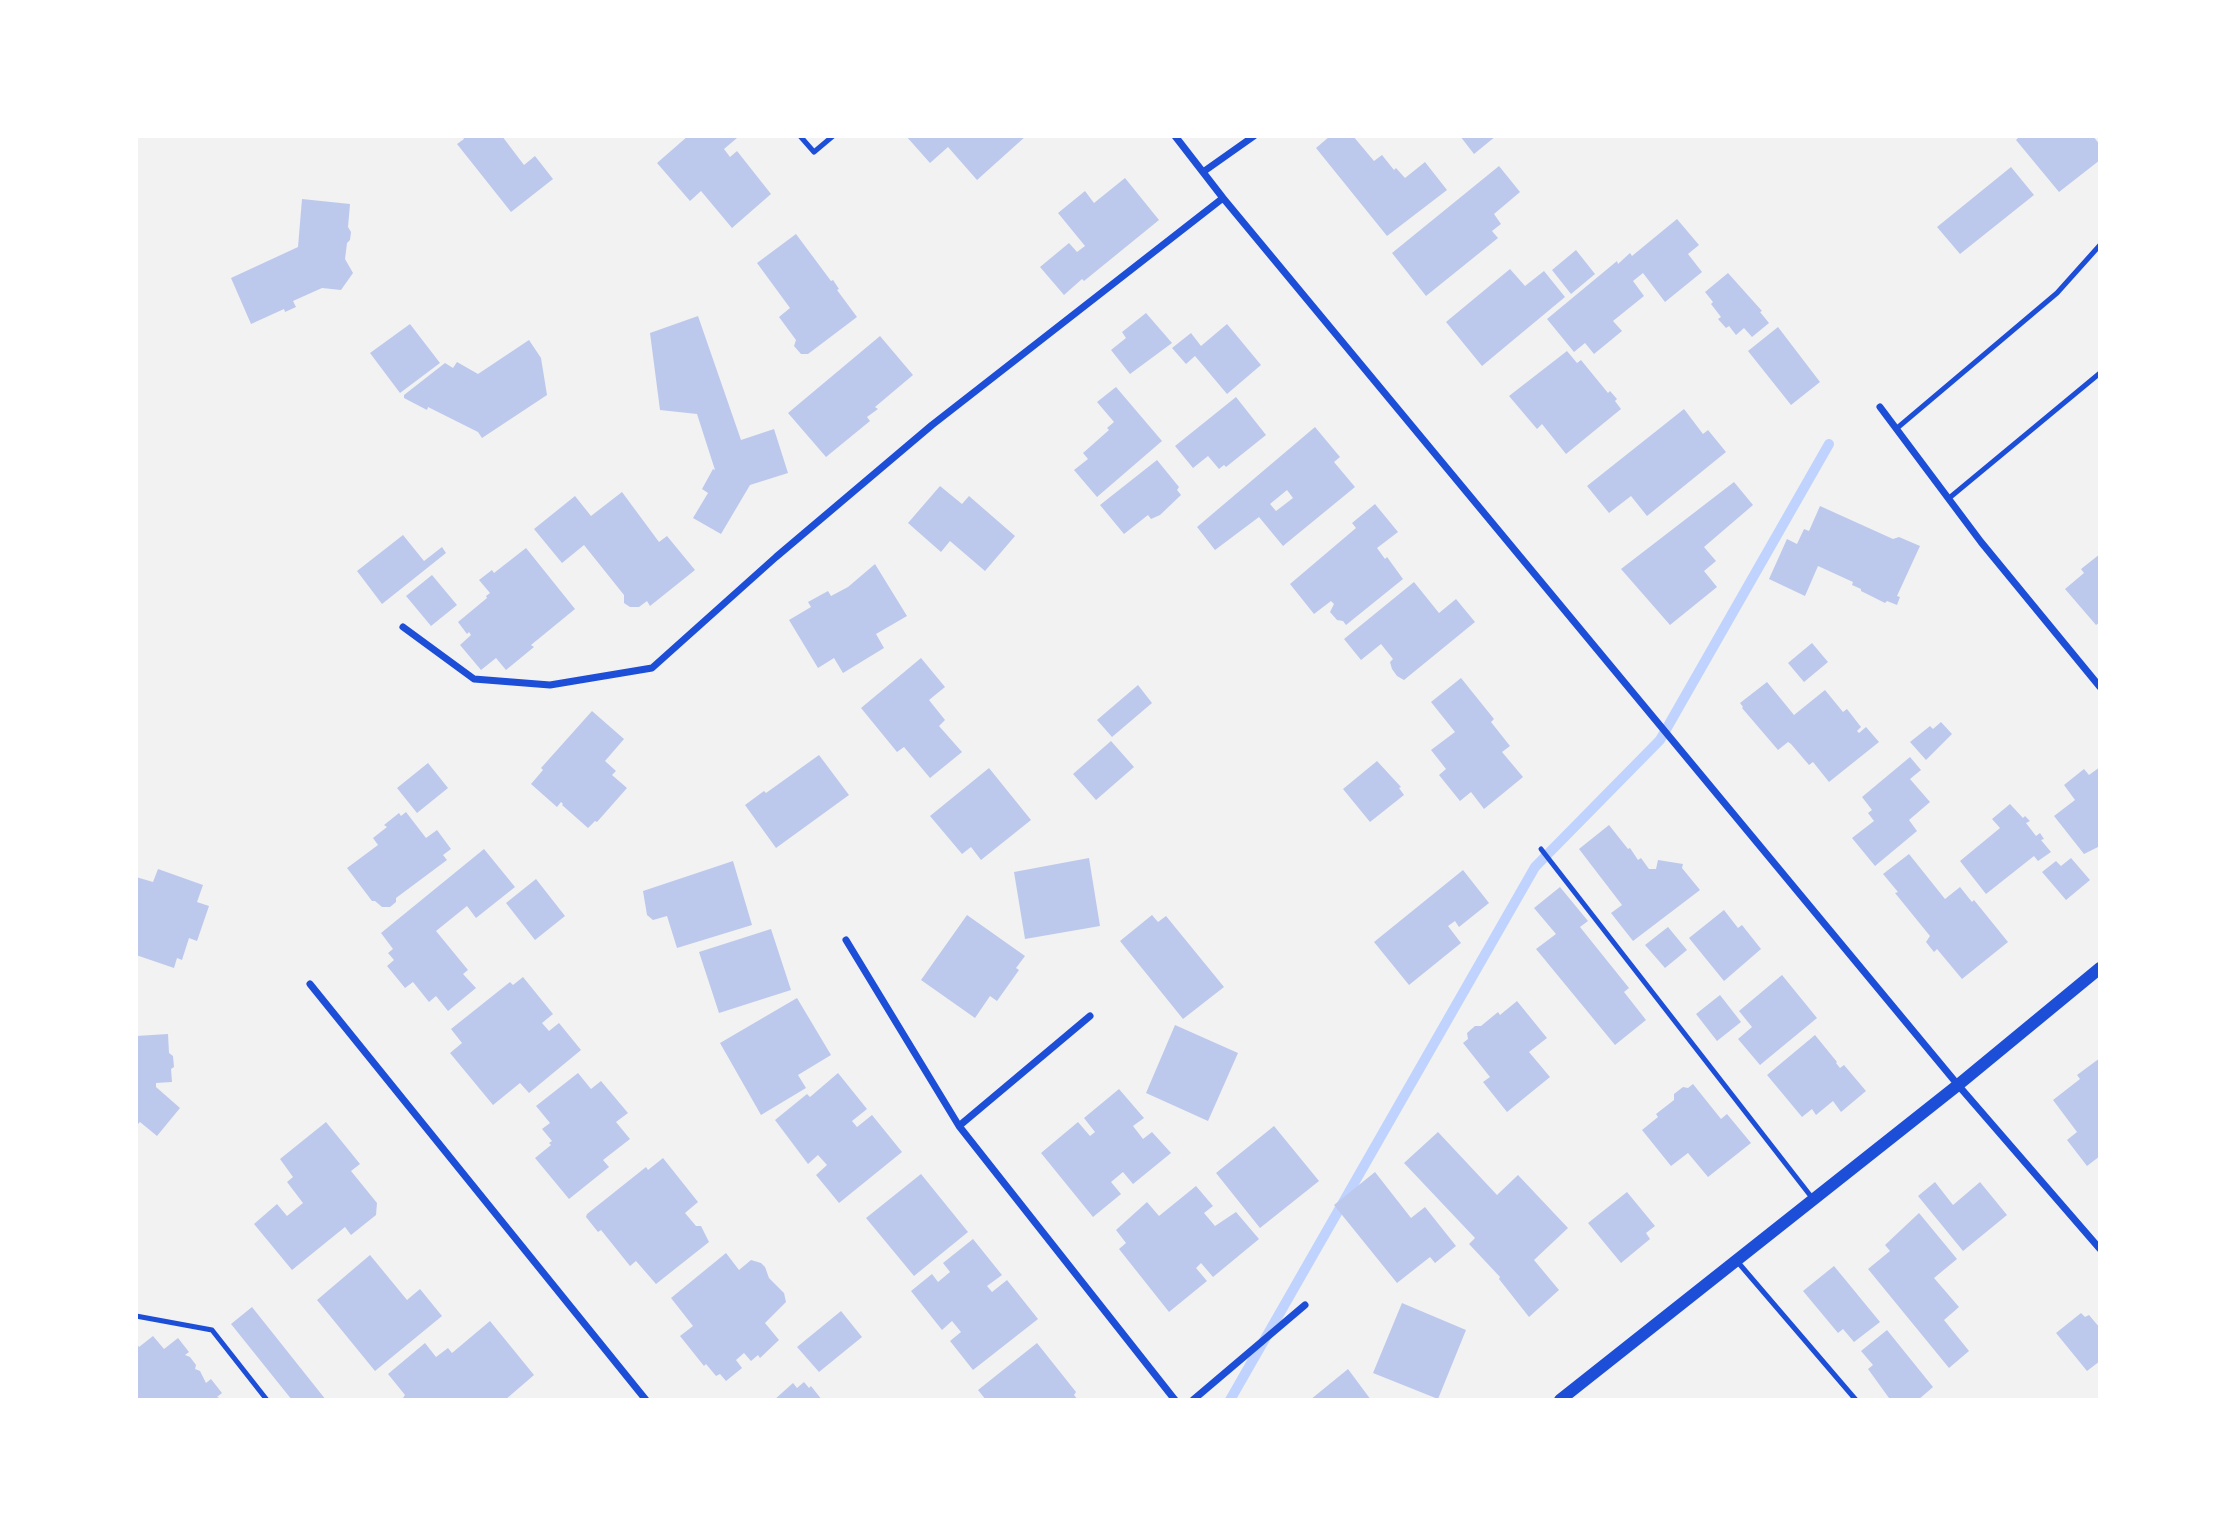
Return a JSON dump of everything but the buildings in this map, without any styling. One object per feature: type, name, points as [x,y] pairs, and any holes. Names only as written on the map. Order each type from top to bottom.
[{"type":"street","points":[[1175,136],[1223,198],[1958,1085],[2099,1249]]},
{"type":"street","points":[[1203,172],[1254,136]]},
{"type":"street","points":[[403,627],[474,679],[550,685],[652,668],[776,557],[932,425],[1223,198]]},
{"type":"street","points":[[1880,407],[1948,499],[2099,687]]},
{"type":"street","points":[[846,940],[959,1126],[1175,1399]]},
{"type":"street","points":[[1560,1399],[1958,1085],[2099,968]]},
{"type":"street","points":[[310,984],[646,1399]]},
{"type":"street","points":[[959,1126],[1090,1016]]},
{"type":"street","points":[[1193,1399],[1306,1305]]},
{"type":"lane","points":[[800,136],[814,152],[833,136]]},
{"type":"lane","points":[[1896,429],[2057,293],[2099,244]]},
{"type":"lane","points":[[1948,499],[2099,373]]},
{"type":"lane","points":[[1541,849],[1813,1199]]},
{"type":"lane","points":[[1736,1260],[1856,1399]]},
{"type":"lane","points":[[136,1316],[212,1330],[267,1399]]},
{"type":"waterway","points":[[1230,1400],[1535,867],[1660,740],[1829,444]]}]
